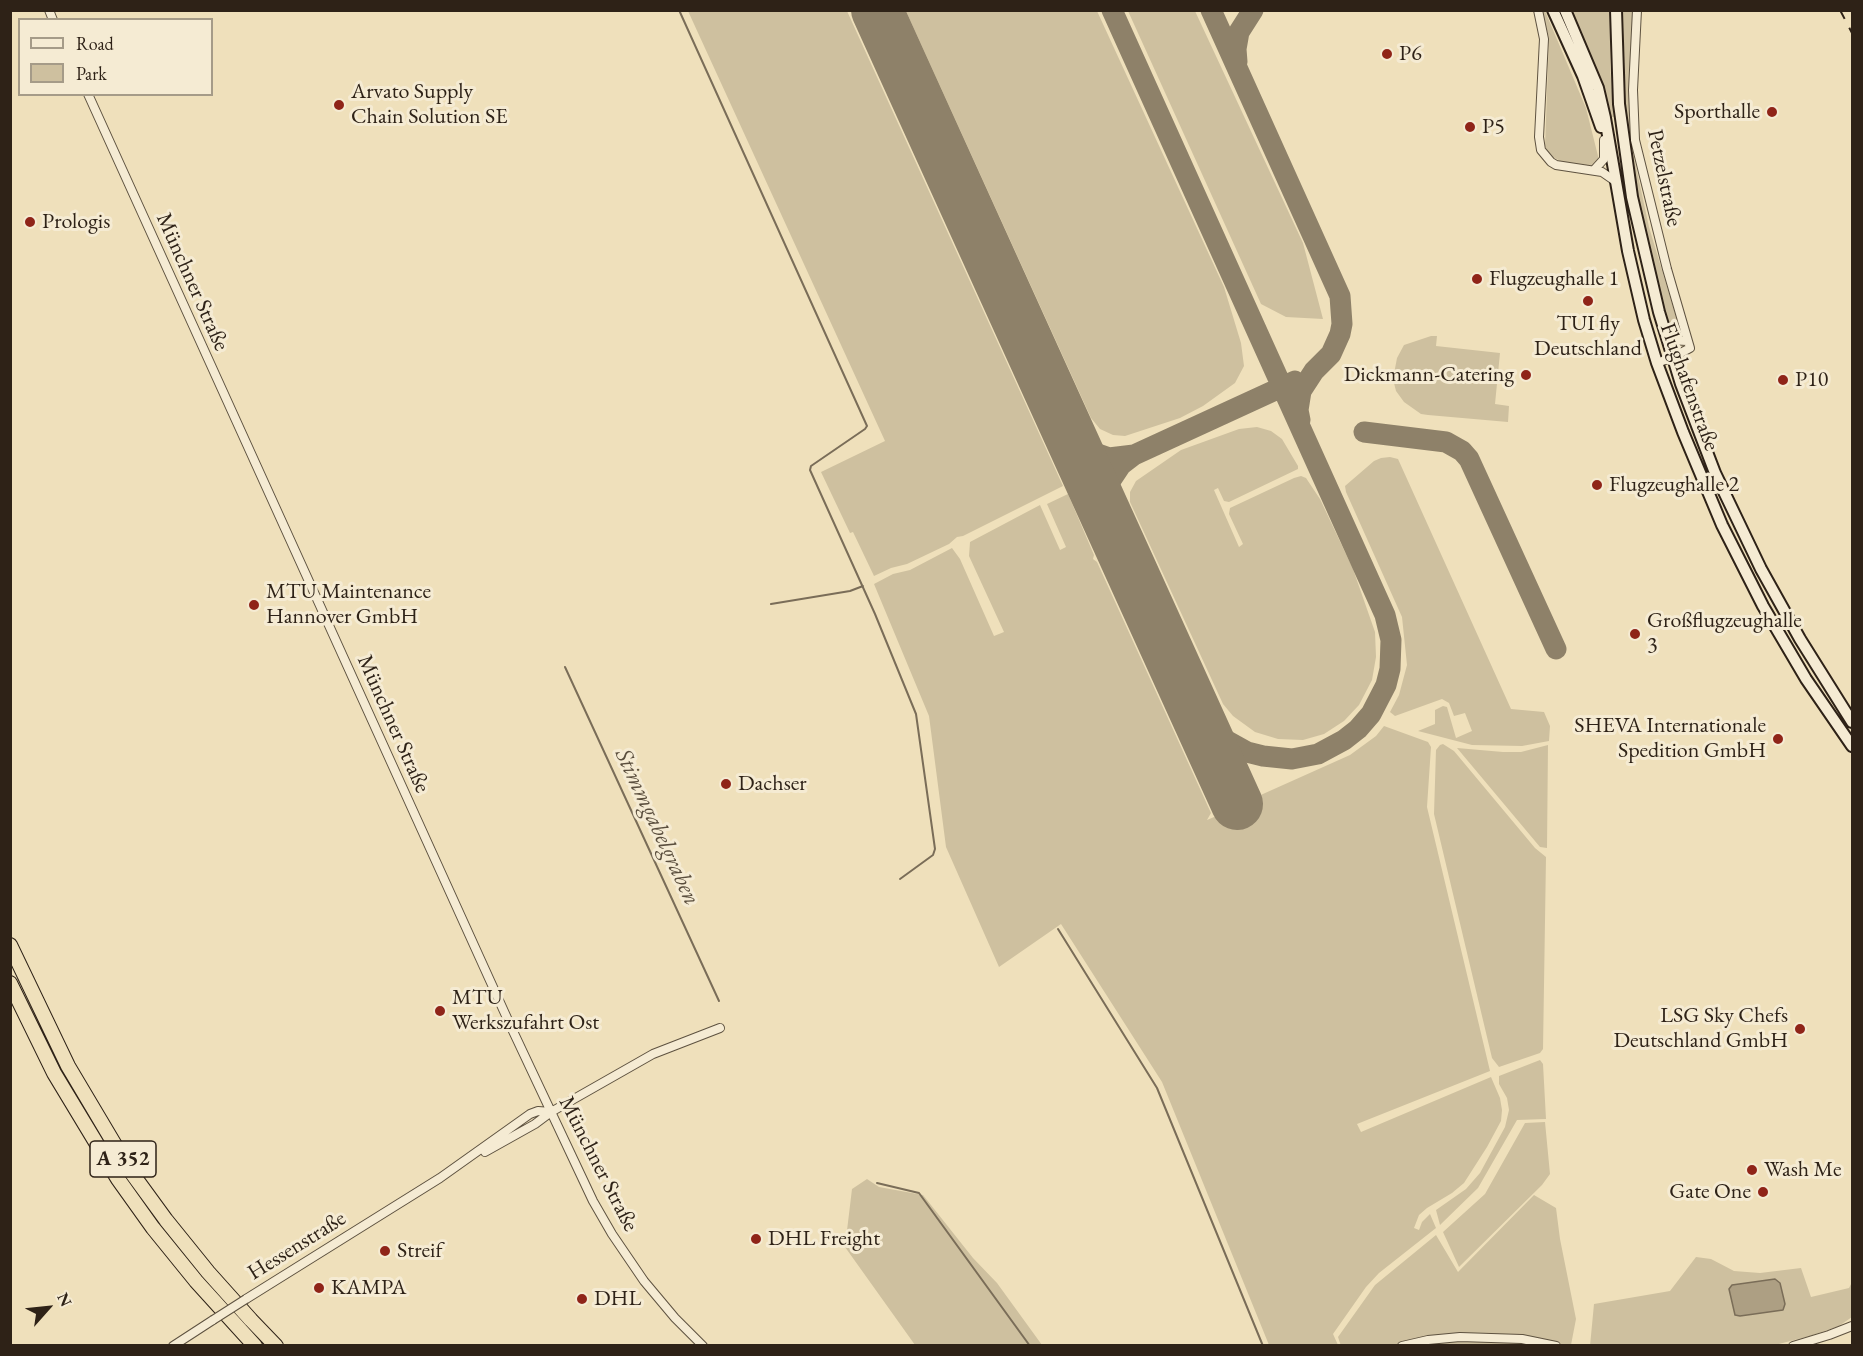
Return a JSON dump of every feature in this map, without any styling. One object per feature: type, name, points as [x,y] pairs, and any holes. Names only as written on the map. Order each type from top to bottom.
[{"type":"highway","name":"A 352","points":[[10,945],[68,1066],[131,1172],[208,1272],[276,1346]]},
{"type":"highway","name":"A 352","points":[[10,982],[54,1073],[118,1179],[153,1228],[196,1281],[255,1346]]},
{"type":"main road","points":[[1553,10],[1592,99],[1612,159]]},
{"type":"main road","name":"Flughafenstraße","points":[[1565,10],[1598,88],[1628,250],[1644,320],[1657,363],[1706,488],[1742,565],[1801,670],[1852,746]]},
{"type":"main road","name":"Flughafenstraße","points":[[1616,10],[1617,84],[1628,174],[1644,254],[1673,357],[1715,473],[1740,527],[1794,630],[1852,722]]},
{"type":"street","points":[[1538,10],[1544,39],[1539,137],[1541,150],[1551,162],[1557,165],[1609,174],[1616,182]]},
{"type":"street","name":"Petzelstraße","points":[[1637,10],[1633,90],[1635,140],[1655,226],[1689,345]]},
{"type":"street","name":"Münchner Straße","points":[[88,96],[593,1201],[622,1251],[659,1300],[703,1346]]},
{"type":"street","points":[[1594,170],[1604,159],[1604,138]]},
{"type":"street","points":[[1668,340],[1689,345]]},
{"type":"street","points":[[1657,363],[1673,357],[1689,345]]},
{"type":"street","name":"Hessenstraße","points":[[173,1346],[440,1178],[532,1126],[551,1112],[653,1054],[720,1028]]},
{"type":"street","points":[[1793,1346],[1838,1332],[1852,1324]]},
{"type":"street","points":[[1402,1346],[1428,1340],[1460,1337],[1522,1339],[1556,1346]]},
{"type":"street","points":[[1509,1340],[1520,1346]]},
{"type":"green space","points":[[688,11],[847,11],[1063,486],[907,564],[874,576],[853,532],[850,533],[821,472],[885,441]]},
{"type":"green space","points":[[906,11],[1097,11],[1224,287],[1241,343],[1244,366],[1235,383],[1203,406],[1180,418],[1125,436],[1113,435],[1100,429],[1091,418]]},
{"type":"green space","points":[[1128,11],[1195,11],[1303,243],[1323,319],[1286,317],[1261,304]]},
{"type":"green space","points":[[1542,11],[1545,11],[1586,108],[1599,160],[1597,164],[1589,166],[1564,163],[1549,155],[1545,146],[1549,38]]},
{"type":"green space","points":[[1571,11],[1610,11],[1610,66],[1614,117],[1610,117],[1595,65]]},
{"type":"green space","points":[[1623,11],[1634,11],[1629,118],[1632,148],[1649,227],[1682,337],[1670,336],[1643,229],[1627,151]]},
{"type":"green space","points":[[1437,336],[1436,346],[1500,353],[1495,404],[1509,406],[1508,422],[1421,414],[1404,402],[1396,391],[1393,379],[1397,358],[1404,345]]},
{"type":"green space","points":[[1257,427],[1271,431],[1282,439],[1298,469],[1229,502],[1224,501],[1218,488],[1214,490],[1239,547],[1243,544],[1229,514],[1230,508],[1294,478],[1301,476],[1306,478],[1320,499],[1353,569],[1375,632],[1376,657],[1372,680],[1359,705],[1344,721],[1324,734],[1303,740],[1278,739],[1255,732],[1233,716],[1223,704],[1130,502],[1130,492],[1136,481],[1181,450],[1239,429]]},
{"type":"green space","points":[[1390,457],[1398,459],[1511,709],[1544,712],[1550,726],[1549,741],[1522,746],[1472,745],[1418,731],[1435,724],[1435,710],[1443,706],[1447,707],[1456,738],[1472,731],[1465,713],[1454,716],[1449,703],[1442,699],[1395,716],[1390,712],[1399,695],[1407,665],[1402,617],[1345,486],[1374,461]]},
{"type":"green space","points":[[1068,494],[1094,555],[1093,559],[1097,562],[1211,813],[1207,820],[1221,814],[1226,822],[1258,808],[1254,798],[1350,755],[1376,736],[1384,726],[1428,742],[1431,747],[1427,807],[1490,1071],[1357,1124],[1361,1132],[1491,1077],[1500,1098],[1501,1121],[1464,1183],[1419,1215],[1414,1228],[1419,1230],[1422,1222],[1430,1214],[1436,1228],[1379,1273],[1366,1287],[1333,1334],[1338,1345],[1269,1345],[1162,1082],[1061,924],[999,967],[946,847],[929,716],[874,584],[893,574],[910,570],[952,548],[960,559],[994,636],[1004,632],[969,556],[970,542],[1040,505],[1060,550],[1066,547],[1047,504]]},
{"type":"green space","points":[[1443,744],[1454,751],[1535,848],[1546,857],[1543,1049],[1540,1053],[1499,1067],[1492,1058],[1434,814],[1436,750]]},
{"type":"green space","points":[[1548,745],[1547,848],[1540,847],[1457,748],[1521,752]]},
{"type":"green space","points":[[1540,1060],[1543,1064],[1546,1119],[1517,1120],[1478,1188],[1440,1225],[1436,1210],[1466,1189],[1480,1173],[1505,1127],[1509,1110],[1507,1098],[1499,1084],[1499,1076]]},
{"type":"green space","points":[[1545,1122],[1550,1174],[1542,1185],[1459,1267],[1443,1232],[1485,1194],[1525,1123]]},
{"type":"green space","points":[[867,1179],[879,1187],[923,1195],[973,1258],[997,1283],[1042,1345],[915,1345],[845,1247],[852,1189]]},
{"type":"green space","points":[[1534,1195],[1556,1208],[1576,1319],[1571,1345],[1341,1346],[1338,1337],[1375,1285],[1436,1235],[1458,1272]]},
{"type":"green space","points":[[1696,1257],[1711,1259],[1734,1271],[1760,1273],[1801,1268],[1811,1297],[1849,1288],[1852,1282],[1852,1317],[1839,1326],[1771,1346],[1590,1346],[1594,1304],[1670,1291]]},
{"type":"shaded area","points":[[1775,1279],[1780,1283],[1785,1304],[1783,1310],[1735,1315],[1729,1289],[1732,1285]]},
{"type":"waterway","points":[[679,10],[867,426],[811,466],[810,470],[875,614],[916,714],[935,849],[933,855],[900,879]]},
{"type":"waterway","points":[[771,604],[850,591],[863,586]]},
{"type":"waterway","name":"Stimmgabelgraben","points":[[565,667],[719,1001]]},
{"type":"waterway","points":[[1058,929],[1157,1088],[1263,1346]]},
{"type":"waterway","name":"Stimmgabelgraben","points":[[877,1183],[919,1193],[1030,1346]]},
{"type":"taxiway","points":[[1112,10],[1385,615],[1391,640],[1390,669],[1386,685],[1371,714],[1344,740],[1318,754],[1292,759],[1247,752],[1220,737],[1193,707]]},
{"type":"taxiway","points":[[1211,10],[1340,296],[1342,324],[1340,334],[1331,354],[1314,371],[1301,391],[1298,410],[1300,420]]},
{"type":"taxiway","points":[[1237,62],[1236,49],[1239,32],[1253,10]]},
{"type":"taxiway","points":[[1134,455],[1295,381]]},
{"type":"taxiway","points":[[1063,420],[1074,439],[1089,451],[1109,458],[1134,455],[1121,465],[1109,483],[1106,505],[1110,525]]},
{"type":"taxiway","points":[[1364,432],[1446,442],[1462,451],[1469,459],[1556,649]]},
{"type":"runway","points":[[877,10],[1237,804]]},
{"type":"railway","points":[[1840,10],[1852,33]]},
{"type":"place","name":"P6","points":[[1387,54]]},
{"type":"place","name":"Arvato Supply Chain Solution SE","points":[[339,105]]},
{"type":"place","name":"Sporthalle","points":[[1772,112]]},
{"type":"place","name":"P5","points":[[1470,127]]},
{"type":"place","name":"Prologis","points":[[30,222]]},
{"type":"place","name":"Flugzeughalle 1","points":[[1477,279]]},
{"type":"place","name":"TUI fly Deutschland","points":[[1588,301]]},
{"type":"place","name":"Dickmann-Catering","points":[[1526,375]]},
{"type":"place","name":"P10","points":[[1783,380]]},
{"type":"place","name":"Flugzeughalle 2","points":[[1597,485]]},
{"type":"place","name":"MTU Maintenance Hannover GmbH","points":[[254,605]]},
{"type":"place","name":"Großflugzeughalle 3","points":[[1635,634]]},
{"type":"place","name":"SHEVA Internationale Spedition GmbH","points":[[1778,739]]},
{"type":"place","name":"Dachser","points":[[726,784]]},
{"type":"place","name":"MTU Werkszufahrt Ost","points":[[440,1011]]},
{"type":"place","name":"LSG Sky Chefs Deutschland GmbH","points":[[1800,1029]]},
{"type":"place","name":"Wash Me","points":[[1752,1170]]},
{"type":"place","name":"Gate One","points":[[1763,1192]]},
{"type":"place","name":"DHL Freight","points":[[756,1239]]},
{"type":"place","name":"Streif","points":[[385,1251]]},
{"type":"place","name":"KAMPA","points":[[319,1288]]},
{"type":"place","name":"DHL","points":[[582,1299]]}]
